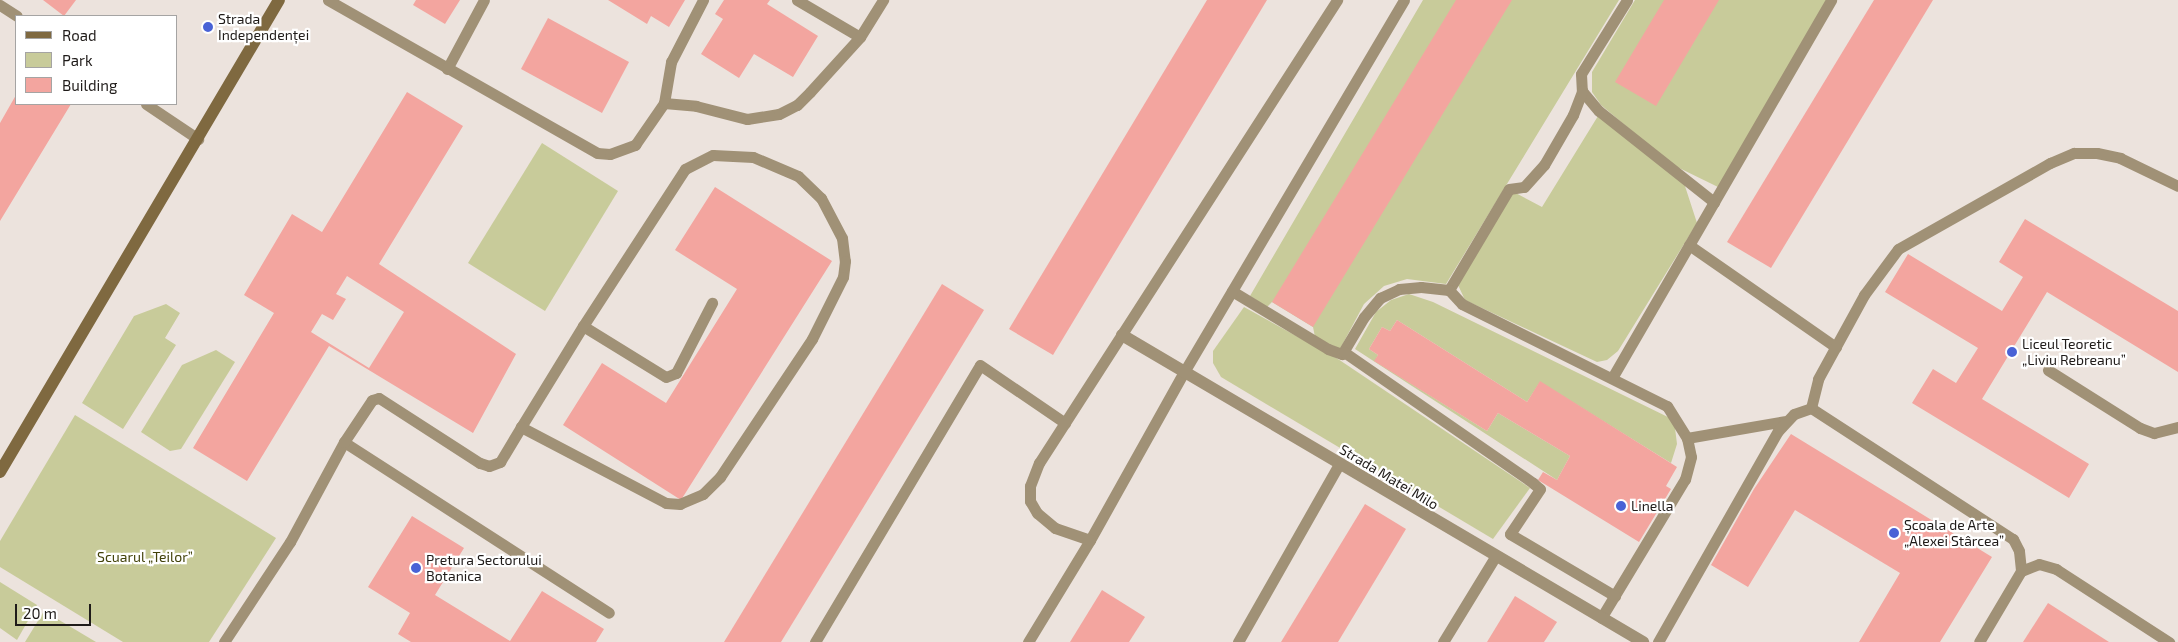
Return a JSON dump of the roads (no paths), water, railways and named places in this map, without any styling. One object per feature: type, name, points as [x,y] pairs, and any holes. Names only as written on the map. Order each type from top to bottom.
[{"type":"main road","points":[[0,472],[278,0]]},
{"type":"street","name":"Strada Matei Milo","points":[[1122,335],[1495,557],[1643,642]]},
{"type":"lane","points":[[328,0],[597,153],[623,152],[634,145],[664,102],[672,62],[703,0]]},
{"type":"lane","points":[[448,69],[484,0]]},
{"type":"lane","points":[[797,0],[860,37]]},
{"type":"lane","points":[[664,102],[696,106],[747,119],[779,114],[797,105],[860,37],[883,0]]},
{"type":"lane","points":[[1090,540],[1055,528],[1037,513],[1030,501],[1030,486],[1040,463],[1337,0]]},
{"type":"lane","points":[[1028,642],[1090,540],[1184,372],[1404,0]]},
{"type":"lane","points":[[1449,290],[1509,190],[1524,187],[1544,165],[1572,115],[1582,90],[1581,74],[1627,0]]},
{"type":"lane","points":[[1612,378],[1831,0]]},
{"type":"lane","points":[[0,5],[15,15]]},
{"type":"lane","points":[[1582,90],[1599,111],[1714,202]]},
{"type":"lane","points":[[148,105],[198,138]]},
{"type":"lane","points":[[224,642],[290,542],[364,406],[379,398],[489,466],[500,462],[521,426],[583,326],[680,174],[705,157],[727,153],[744,155],[792,172],[821,198],[842,238],[846,261],[843,277],[812,339],[720,477],[697,497],[680,504],[666,503],[521,426]]},
{"type":"lane","points":[[1811,408],[1818,379],[1864,294],[1898,249],[2050,163],[2074,153],[2097,153],[2138,165],[2178,186]]},
{"type":"lane","points":[[1689,245],[1836,348]]},
{"type":"lane","points":[[1344,352],[1364,317],[1380,298],[1399,289],[1420,287],[1449,290],[1462,304],[1668,406],[1687,438],[1691,457],[1684,479],[1602,618]]},
{"type":"lane","points":[[1232,291],[1328,349],[1337,353],[1344,352],[1540,489],[1510,534],[1614,596]]},
{"type":"lane","points":[[583,326],[666,377],[676,373],[712,303]]},
{"type":"lane","points":[[815,642],[980,365],[1065,423]]},
{"type":"lane","points":[[2048,370],[2140,428],[2154,433],[2178,427]]},
{"type":"lane","points":[[1687,438],[1785,421],[1801,410],[1811,408],[2013,539],[2019,551],[2021,571],[1979,642]]},
{"type":"lane","points":[[1658,642],[1785,421]]},
{"type":"lane","points":[[344,442],[609,613]]},
{"type":"lane","points":[[1238,642],[1338,464]]},
{"type":"lane","points":[[1443,642],[1495,557]]},
{"type":"lane","points":[[2021,571],[2039,564],[2056,570],[2169,642]]},
{"type":"place","name":"Strada Independenței","points":[[208,27]]},
{"type":"place","name":"Liceul Teoretic „Liviu Rebreanu”","points":[[2012,352]]},
{"type":"place","name":"Linella","points":[[1621,506]]},
{"type":"place","name":"Școala de Arte „Alexei Stârcea”","points":[[1894,533]]},
{"type":"place","name":"Pretura Sectorului Botanica","points":[[416,568]]},
{"type":"park label","name":"Scuarul „Teilor”","points":[[145,557]]}]
